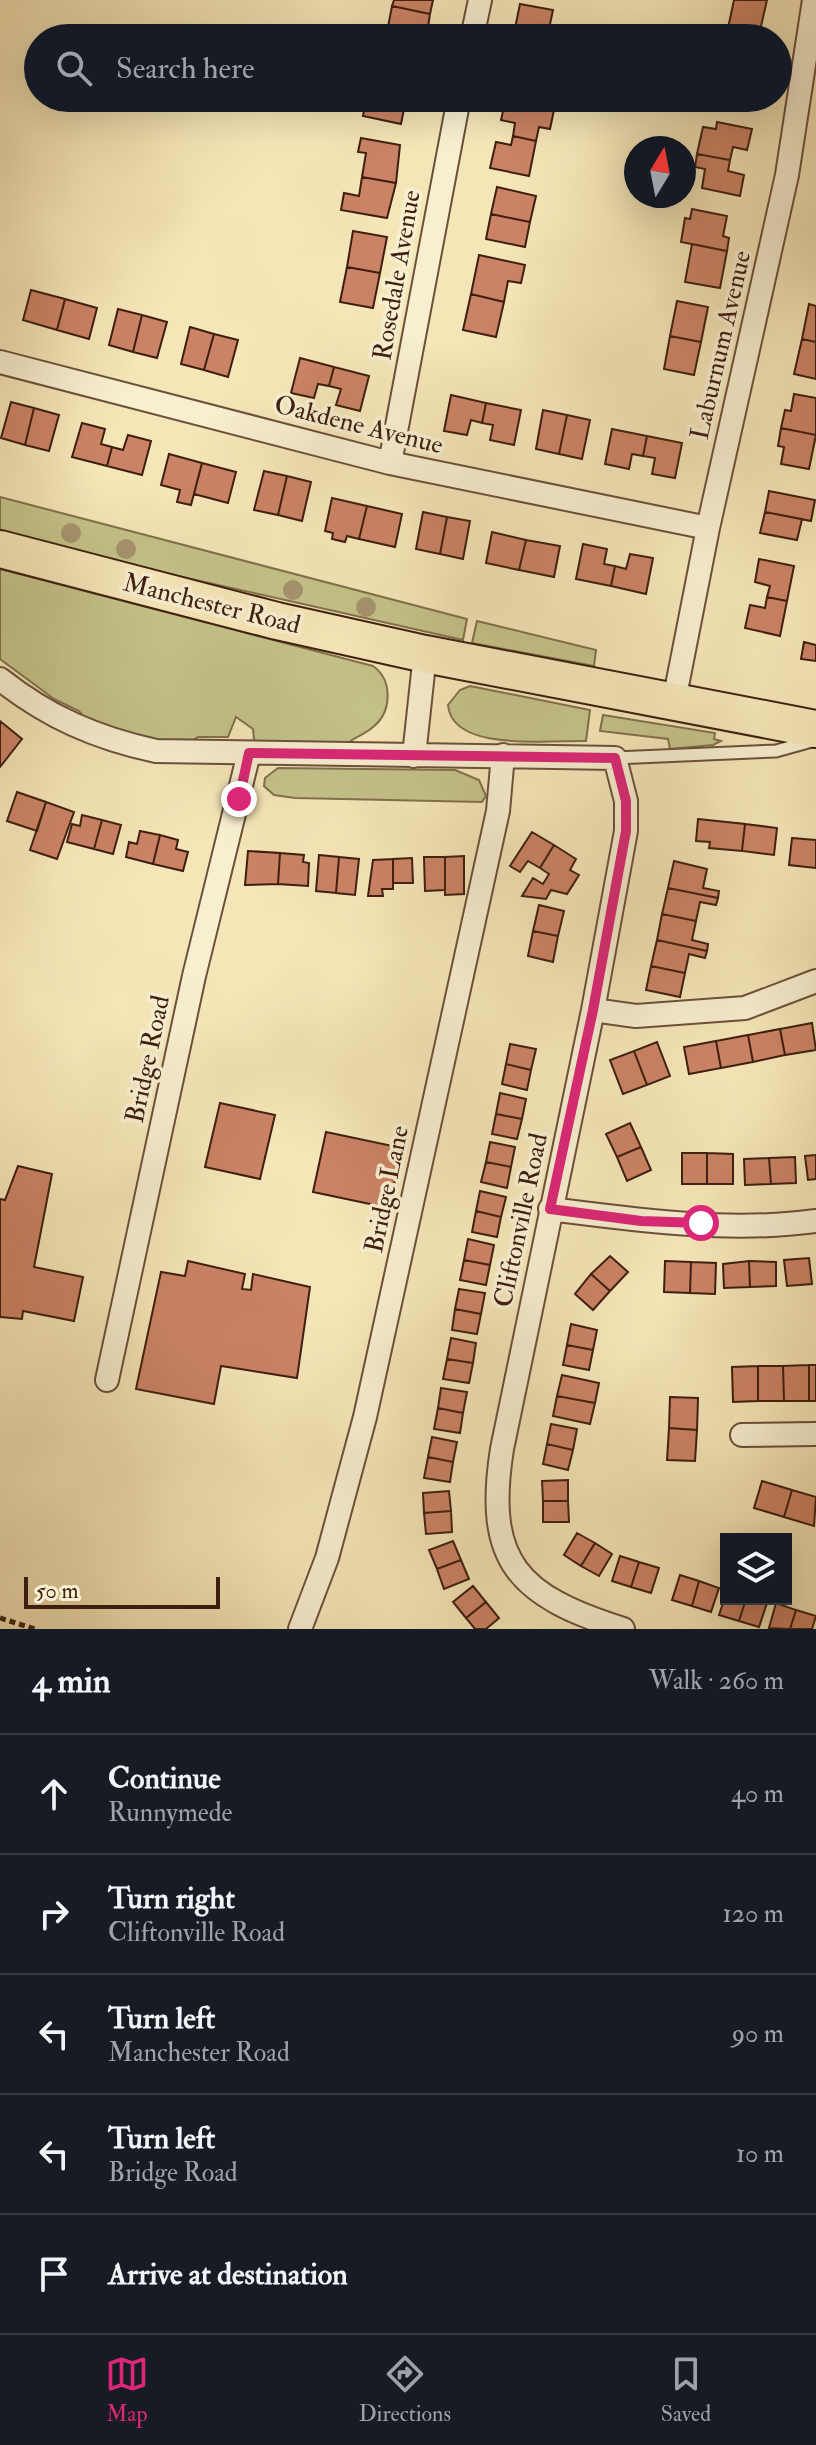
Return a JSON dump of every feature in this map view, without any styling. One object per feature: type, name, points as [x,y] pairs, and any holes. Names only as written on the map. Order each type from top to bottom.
[{"type":"main road","name":"Manchester Road","points":[[0,549],[277,621],[425,654],[816,729]]},
{"type":"street","points":[[475,24],[480,0]]},
{"type":"street","name":"Laburnum Avenue","points":[[674,701],[708,528],[787,175],[814,0]]},
{"type":"street","name":"Rosedale Avenue","points":[[390,463],[456,112]]},
{"type":"street","name":"Oakdene Avenue","points":[[0,362],[390,463],[708,528]]},
{"type":"street","points":[[414,756],[425,654]]},
{"type":"street","points":[[0,679],[63,722],[106,740],[156,751],[615,758]]},
{"type":"street","name":"Bridge Road","points":[[107,1380],[194,976],[249,753]]},
{"type":"street","name":"Bridge Lane","points":[[300,1629],[327,1558],[365,1417],[498,811],[503,755]]},
{"type":"street","name":"Cliftonville Road","points":[[615,758],[624,790],[627,819],[593,1010],[502,1449],[498,1518],[507,1551],[539,1593],[574,1614],[623,1629]]},
{"type":"street","points":[[593,1010],[636,1016],[745,1008],[816,981]]},
{"type":"street","points":[[550,1209],[641,1221],[755,1225],[816,1221]]},
{"type":"street","points":[[742,1435],[816,1434]]},
{"type":"lane","points":[[615,758],[776,751],[816,740]]},
{"type":"path","points":[[0,1618],[35,1629]]},
{"type":"shaded area","points":[[0,497],[467,619],[463,640],[0,536]]},
{"type":"shaded area","points":[[0,569],[373,666],[380,672],[387,687],[387,705],[373,727],[342,749],[255,749],[253,729],[236,717],[228,737],[198,737],[184,746],[171,746],[88,722],[79,711],[54,699],[0,659]]},
{"type":"shaded area","points":[[477,621],[596,650],[594,666],[472,643]]},
{"type":"shaded area","points":[[470,686],[590,710],[586,741],[505,741],[466,731],[454,720],[448,705],[460,690]]},
{"type":"shaded area","points":[[603,715],[715,733],[714,739],[721,741],[713,745],[670,749],[668,739],[600,731]]},
{"type":"shaded area","points":[[278,768],[455,770],[479,780],[486,796],[482,802],[295,798],[274,795],[264,786],[265,778]]},
{"type":"building","points":[[394,0],[433,0],[430,14],[392,6]]},
{"type":"building","points":[[734,0],[767,0],[762,24],[729,24]]},
{"type":"building","points":[[520,4],[553,10],[550,24],[516,24]]},
{"type":"building","points":[[392,6],[430,14],[428,24],[389,24]]},
{"type":"building","points":[[364,112],[403,112],[401,124],[363,116]]},
{"type":"building","points":[[503,112],[554,112],[550,129],[539,127],[536,141],[513,136],[515,123],[501,120]]},
{"type":"building","points":[[717,122],[752,129],[747,150],[733,147],[730,160],[697,154],[703,127],[716,129]]},
{"type":"building","points":[[513,136],[536,141],[529,176],[490,168],[496,142],[511,145]]},
{"type":"building","points":[[361,138],[400,145],[396,183],[362,177],[366,153],[358,152]]},
{"type":"building","points":[[697,154],[730,160],[728,171],[744,175],[740,196],[702,188],[705,169],[696,167]]},
{"type":"building","points":[[362,177],[396,183],[387,218],[341,210],[344,193],[359,196]]},
{"type":"building","points":[[497,187],[536,196],[530,222],[491,214]]},
{"type":"building","points":[[692,209],[727,216],[723,236],[729,238],[727,251],[681,242],[685,218],[690,219]]},
{"type":"building","points":[[491,214],[530,222],[525,247],[486,239]]},
{"type":"building","points":[[353,231],[387,237],[380,273],[347,267]]},
{"type":"building","points":[[692,244],[727,251],[720,288],[685,282]]},
{"type":"building","points":[[479,255],[525,265],[521,283],[508,281],[504,302],[471,294]]},
{"type":"building","points":[[347,267],[380,273],[373,308],[340,302]]},
{"type":"building","points":[[31,290],[65,299],[57,330],[23,320]]},
{"type":"building","points":[[471,294],[504,302],[496,337],[463,330]]},
{"type":"building","points":[[65,299],[97,308],[89,339],[57,330]]},
{"type":"building","points":[[677,301],[708,307],[701,342],[670,336]]},
{"type":"building","points":[[809,304],[816,306],[816,342],[802,339]]},
{"type":"building","points":[[118,309],[142,315],[133,352],[109,345]]},
{"type":"building","points":[[142,315],[167,322],[157,358],[133,352]]},
{"type":"building","points":[[190,327],[214,334],[204,370],[181,364]]},
{"type":"building","points":[[214,334],[238,340],[228,377],[204,370]]},
{"type":"building","points":[[670,336],[701,342],[694,375],[664,369]]},
{"type":"building","points":[[802,339],[816,342],[816,379],[794,374]]},
{"type":"building","points":[[300,358],[334,367],[329,386],[318,384],[314,398],[291,393]]},
{"type":"building","points":[[334,367],[369,376],[360,411],[336,405],[341,389],[329,386]]},
{"type":"building","points":[[794,394],[816,398],[816,435],[781,428],[785,410],[791,411]]},
{"type":"building","points":[[451,395],[486,403],[482,423],[471,420],[467,435],[444,431]]},
{"type":"building","points":[[11,402],[34,408],[25,445],[1,438]]},
{"type":"building","points":[[486,403],[521,410],[514,445],[490,440],[493,425],[482,423]]},
{"type":"building","points":[[34,408],[59,415],[49,451],[25,445]]},
{"type":"building","points":[[543,410],[567,415],[559,454],[536,449]]},
{"type":"building","points":[[567,415],[590,420],[582,459],[559,454]]},
{"type":"building","points":[[82,423],[105,429],[101,444],[112,447],[107,466],[72,457]]},
{"type":"building","points":[[781,428],[816,435],[809,469],[781,464],[784,447],[778,446]]},
{"type":"building","points":[[612,429],[647,436],[643,456],[632,454],[629,469],[605,464]]},
{"type":"building","points":[[128,435],[151,441],[142,475],[107,466],[112,447],[123,450]]},
{"type":"building","points":[[647,436],[682,443],[675,478],[652,474],[655,458],[643,456]]},
{"type":"building","points":[[169,454],[202,463],[191,505],[177,502],[180,490],[161,485]]},
{"type":"building","points":[[202,463],[236,472],[228,503],[194,494]]},
{"type":"building","points":[[264,471],[287,476],[278,515],[254,510]]},
{"type":"building","points":[[287,476],[311,482],[302,521],[278,515]]},
{"type":"building","points":[[769,491],[815,500],[811,521],[765,512]]},
{"type":"building","points":[[332,498],[367,506],[359,539],[347,536],[345,542],[332,539],[333,533],[325,531]]},
{"type":"building","points":[[367,506],[402,514],[395,547],[359,539]]},
{"type":"building","points":[[423,512],[447,517],[440,554],[416,549]]},
{"type":"building","points":[[765,512],[802,519],[797,540],[760,533]]},
{"type":"building","points":[[447,517],[470,521],[463,559],[440,554]]},
{"type":"building","points":[[492,532],[526,540],[519,570],[486,563]]},
{"type":"building","points":[[526,540],[560,546],[554,577],[519,570]]},
{"type":"building","points":[[583,544],[607,549],[604,564],[615,566],[611,586],[576,579]]},
{"type":"building","points":[[630,554],[653,558],[646,594],[611,586],[615,566],[626,569]]},
{"type":"building","points":[[759,559],[794,566],[787,601],[767,597],[770,586],[755,582]]},
{"type":"building","points":[[767,597],[787,601],[780,636],[745,628],[750,605],[765,608]]},
{"type":"building","points":[[804,642],[816,645],[816,661],[801,659]]},
{"type":"building","points":[[0,721],[22,739],[0,767]]},
{"type":"building","points":[[17,792],[46,802],[37,831],[7,821]]},
{"type":"building","points":[[46,802],[74,812],[57,859],[30,850]]},
{"type":"building","points":[[82,815],[102,820],[94,849],[67,842],[72,824],[80,826]]},
{"type":"building","points":[[698,819],[745,824],[742,851],[709,848],[710,842],[696,841]]},
{"type":"building","points":[[102,820],[121,825],[113,854],[94,849]]},
{"type":"building","points":[[745,824],[777,828],[774,855],[742,851]]},
{"type":"building","points":[[140,831],[160,835],[153,864],[126,857],[129,842],[137,844]]},
{"type":"building","points":[[532,832],[554,845],[540,868],[528,861],[520,872],[510,866]]},
{"type":"building","points":[[160,835],[178,840],[176,849],[188,852],[183,871],[153,864]]},
{"type":"building","points":[[792,838],[816,840],[816,868],[789,865]]},
{"type":"building","points":[[554,845],[576,859],[570,870],[579,875],[567,894],[551,890],[546,899],[522,896],[533,878],[543,884],[549,874],[540,868]]},
{"type":"building","points":[[248,851],[280,853],[278,884],[245,885]]},
{"type":"building","points":[[280,853],[304,855],[303,862],[309,863],[308,886],[278,884]]},
{"type":"building","points":[[319,855],[339,857],[336,893],[316,891]]},
{"type":"building","points":[[464,856],[464,894],[445,895],[445,857]]},
{"type":"building","points":[[339,857],[359,859],[355,895],[336,893]]},
{"type":"building","points":[[424,857],[445,857],[445,890],[425,891]]},
{"type":"building","points":[[412,858],[413,883],[393,883],[393,859]]},
{"type":"building","points":[[393,859],[393,889],[382,889],[383,896],[368,896],[373,860]]},
{"type":"building","points":[[674,861],[707,869],[703,888],[719,891],[718,898],[668,888]]},
{"type":"building","points":[[668,888],[718,898],[716,905],[700,902],[696,921],[662,914]]},
{"type":"building","points":[[539,905],[564,911],[558,936],[533,931]]},
{"type":"building","points":[[662,914],[696,921],[692,940],[708,944],[707,951],[657,940]]},
{"type":"building","points":[[533,931],[558,936],[553,962],[528,956]]},
{"type":"building","points":[[657,940],[707,951],[705,958],[689,954],[685,973],[651,966]]},
{"type":"building","points":[[651,966],[685,973],[680,997],[646,990]]},
{"type":"building","points":[[812,1023],[816,1050],[785,1055],[780,1029]]},
{"type":"building","points":[[780,1029],[785,1055],[753,1062],[748,1035]]},
{"type":"building","points":[[748,1035],[753,1062],[721,1068],[716,1041]]},
{"type":"building","points":[[716,1041],[721,1068],[689,1074],[684,1047]]},
{"type":"building","points":[[657,1042],[670,1076],[647,1085],[634,1051]]},
{"type":"building","points":[[510,1044],[536,1049],[531,1070],[506,1064]]},
{"type":"building","points":[[634,1051],[647,1085],[623,1094],[610,1060]]},
{"type":"building","points":[[506,1064],[531,1070],[527,1090],[502,1084]]},
{"type":"building","points":[[500,1093],[526,1099],[522,1119],[496,1114]]},
{"type":"building","points":[[220,1103],[275,1115],[260,1179],[205,1167]]},
{"type":"building","points":[[496,1114],[522,1119],[517,1139],[492,1134]]},
{"type":"building","points":[[630,1123],[641,1147],[617,1157],[606,1134]]},
{"type":"building","points":[[326,1132],[402,1148],[389,1208],[313,1192]]},
{"type":"building","points":[[490,1142],[515,1147],[511,1167],[486,1162]]},
{"type":"building","points":[[641,1147],[651,1170],[627,1181],[617,1157]]},
{"type":"building","points":[[682,1153],[707,1153],[707,1184],[682,1184]]},
{"type":"building","points":[[707,1153],[733,1154],[733,1184],[707,1184]]},
{"type":"building","points":[[816,1155],[816,1179],[808,1180],[805,1156]]},
{"type":"building","points":[[795,1157],[796,1183],[771,1184],[769,1158]]},
{"type":"building","points":[[769,1158],[771,1184],[745,1185],[744,1159]]},
{"type":"building","points":[[486,1162],[511,1167],[507,1188],[481,1182]]},
{"type":"building","points":[[18,1166],[52,1174],[34,1267],[83,1277],[74,1321],[23,1311],[22,1319],[0,1317],[0,1199],[5,1200]]},
{"type":"building","points":[[480,1191],[506,1197],[501,1217],[476,1211]]},
{"type":"building","points":[[476,1211],[501,1217],[497,1237],[472,1232]]},
{"type":"building","points":[[468,1239],[494,1245],[490,1265],[464,1260]]},
{"type":"building","points":[[610,1256],[628,1272],[610,1291],[591,1274]]},
{"type":"building","points":[[809,1258],[812,1284],[787,1286],[784,1260]]},
{"type":"building","points":[[464,1260],[490,1265],[486,1285],[460,1280]]},
{"type":"building","points":[[188,1261],[245,1274],[242,1289],[251,1290],[253,1274],[310,1287],[297,1378],[221,1366],[214,1404],[136,1389],[161,1272],[185,1276]]},
{"type":"building","points":[[665,1261],[691,1262],[690,1293],[664,1292]]},
{"type":"building","points":[[749,1261],[776,1262],[776,1286],[750,1287]]},
{"type":"building","points":[[749,1261],[750,1287],[724,1288],[723,1264]]},
{"type":"building","points":[[691,1262],[716,1263],[715,1294],[690,1293]]},
{"type":"building","points":[[591,1274],[610,1291],[593,1310],[575,1294]]},
{"type":"building","points":[[459,1289],[485,1293],[481,1314],[455,1309]]},
{"type":"building","points":[[455,1309],[481,1314],[477,1334],[452,1330]]},
{"type":"building","points":[[571,1324],[597,1330],[593,1350],[567,1345]]},
{"type":"building","points":[[451,1338],[476,1343],[473,1363],[447,1359]]},
{"type":"building","points":[[567,1345],[593,1350],[589,1370],[563,1365]]},
{"type":"building","points":[[447,1359],[473,1363],[469,1383],[443,1379]]},
{"type":"building","points":[[809,1365],[816,1365],[816,1401],[809,1401]]},
{"type":"building","points":[[809,1365],[809,1401],[784,1401],[783,1366]]},
{"type":"building","points":[[758,1366],[783,1366],[784,1401],[758,1401]]},
{"type":"building","points":[[758,1366],[758,1401],[733,1402],[732,1367]]},
{"type":"building","points":[[562,1375],[599,1383],[595,1403],[557,1396]]},
{"type":"building","points":[[441,1388],[467,1392],[463,1413],[438,1408]]},
{"type":"building","points":[[557,1396],[595,1403],[590,1424],[553,1416]]},
{"type":"building","points":[[670,1397],[698,1398],[697,1430],[669,1428]]},
{"type":"building","points":[[438,1408],[463,1413],[460,1433],[434,1429]]},
{"type":"building","points":[[551,1424],[577,1429],[573,1450],[547,1444]]},
{"type":"building","points":[[669,1428],[697,1430],[695,1461],[667,1460]]},
{"type":"building","points":[[432,1437],[457,1442],[453,1462],[428,1457]]},
{"type":"building","points":[[547,1444],[573,1450],[568,1470],[543,1464]]},
{"type":"building","points":[[428,1457],[453,1462],[450,1482],[424,1478]]},
{"type":"building","points":[[568,1480],[568,1501],[543,1501],[542,1481]]},
{"type":"building","points":[[762,1481],[792,1490],[784,1517],[754,1508]]},
{"type":"building","points":[[792,1490],[816,1497],[814,1526],[784,1517]]},
{"type":"building","points":[[449,1491],[451,1511],[424,1513],[423,1493]]},
{"type":"building","points":[[543,1501],[568,1501],[569,1522],[543,1522]]},
{"type":"building","points":[[451,1511],[452,1532],[426,1534],[424,1513]]},
{"type":"building","points":[[577,1533],[595,1543],[581,1566],[564,1555]]},
{"type":"building","points":[[453,1541],[461,1560],[437,1569],[429,1550]]},
{"type":"building","points":[[595,1543],[612,1554],[599,1576],[581,1566]]},
{"type":"building","points":[[620,1556],[639,1562],[631,1587],[612,1581]]},
{"type":"building","points":[[461,1560],[469,1579],[444,1589],[437,1569]]},
{"type":"building","points":[[639,1562],[659,1568],[651,1593],[631,1587]]},
{"type":"building","points":[[680,1575],[699,1581],[692,1606],[672,1600]]},
{"type":"building","points":[[699,1581],[719,1588],[711,1612],[692,1606]]},
{"type":"building","points":[[473,1586],[486,1602],[466,1618],[453,1602]]},
{"type":"building","points":[[486,1602],[499,1618],[486,1629],[475,1629],[466,1618]]},
{"type":"building","points":[[722,1605],[744,1605],[739,1621],[719,1615]]},
{"type":"building","points":[[744,1605],[766,1605],[759,1627],[739,1621]]},
{"type":"building","points":[[775,1605],[796,1610],[790,1629],[769,1628]]},
{"type":"building","points":[[796,1610],[816,1616],[812,1629],[790,1629]]},
{"type":"route","points":[[239,799],[249,753],[615,758],[626,801],[626,831],[593,1010],[550,1209],[641,1221],[701,1223]]}]
